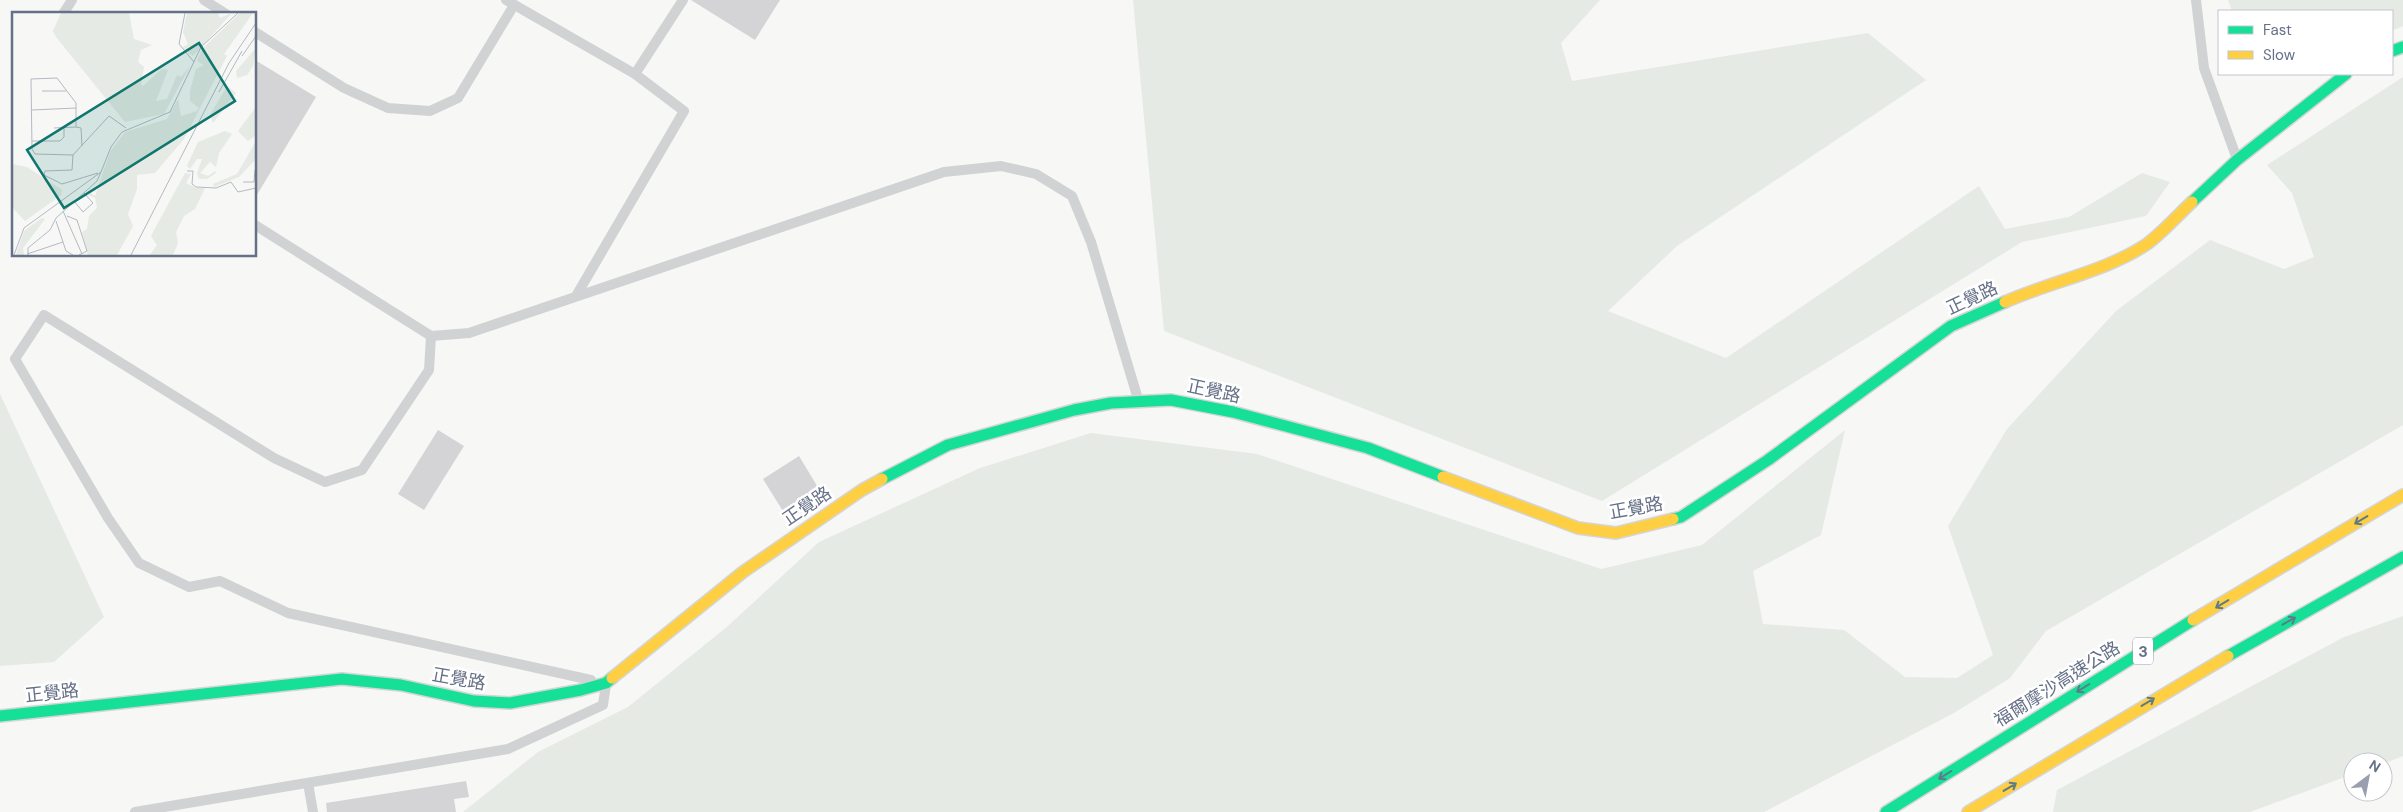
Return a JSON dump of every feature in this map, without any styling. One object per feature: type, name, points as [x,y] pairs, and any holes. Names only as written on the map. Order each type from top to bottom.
[{"type":"main road","name":"正覺路","points":[[0,716],[342,679],[401,685],[474,701],[510,703],[581,690],[606,683],[743,572],[862,490],[948,445],[1074,410],[1138,400],[1171,400],[1233,412],[1368,448],[1578,528],[1616,533],[1681,517],[1768,460],[1951,326],[2030,291],[2117,261],[2140,247],[2237,160],[2345,75]]},
{"type":"main road","name":"福爾摩沙高速公路","points":[[1886,812],[2142,651],[2403,495]]},
{"type":"main road","points":[[1968,812],[2168,690],[2403,557]]},
{"type":"lane","points":[[65,12],[72,0]]},
{"type":"lane","points":[[204,0],[223,12]]},
{"type":"lane","points":[[635,74],[683,0]]},
{"type":"lane","points":[[2196,0],[2204,68],[2237,160]]},
{"type":"lane","points":[[256,33],[344,88],[388,108],[430,111],[458,98],[510,2],[635,74],[684,111],[576,296]]},
{"type":"lane","points":[[256,226],[431,336],[469,333],[944,172],[1001,166],[1036,174],[1072,196],[1090,242],[1138,400]]},
{"type":"lane","points":[[135,812],[508,750],[603,705],[606,683],[288,613],[220,582],[189,587],[139,563],[108,518],[15,359],[44,315],[274,458],[325,482],[362,470],[429,370],[431,336]]},
{"type":"lane","points":[[308,783],[313,812]]},
{"type":"shaded area","points":[[1133,0],[1600,0],[1561,43],[1572,81],[1868,33],[1926,80],[1677,246],[1608,311],[1726,358],[1979,186],[2005,229],[2069,217],[2142,173],[2170,182],[2146,216],[2022,242],[1602,501],[1164,331]]},
{"type":"shaded area","points":[[2228,0],[2403,0],[2403,26],[2393,31],[2393,10],[2232,10]]},
{"type":"shaded area","points":[[2403,77],[2403,425],[2046,631],[2010,678],[1954,713],[1764,812],[463,812],[538,752],[628,707],[728,626],[819,542],[980,468],[1091,433],[1257,454],[1601,569],[1702,545],[1845,430],[1821,535],[1753,571],[1763,624],[1844,630],[1905,677],[1957,678],[1993,655],[1948,526],[2007,429],[2116,311],[2210,240],[2284,269],[2314,257],[2292,193],[2267,165]]},
{"type":"shaded area","points":[[0,394],[104,617],[54,662],[0,666]]},
{"type":"shaded area","points":[[2403,616],[2403,756],[2393,760],[2393,752],[2343,752],[2343,778],[2250,812],[2053,812],[2057,790],[2344,637]]},
{"type":"building","points":[[691,0],[780,0],[755,40]]},
{"type":"building","points":[[256,61],[316,97],[256,196]]},
{"type":"building","points":[[438,430],[464,446],[424,510],[398,494]]},
{"type":"building","points":[[799,456],[822,494],[786,516],[763,479]]},
{"type":"building","points":[[466,781],[469,797],[454,799],[456,812],[327,812],[326,803]]},
{"type":"traffic: fast","points":[[2393,51],[2403,47]]},
{"type":"traffic: fast","points":[[2192,202],[2237,160],[2345,75]]},
{"type":"traffic: fast","points":[[1673,519],[1681,517],[1768,460],[1951,326],[2005,302]]},
{"type":"traffic: fast","points":[[882,479],[948,445],[1074,410],[1111,403],[1171,400],[1233,412],[1368,448],[1443,477]]},
{"type":"traffic: fast","points":[[2228,656],[2403,557]]},
{"type":"traffic: fast","points":[[1886,812],[2193,620]]},
{"type":"traffic: fast","points":[[0,716],[342,679],[401,685],[474,701],[510,703],[581,690],[606,683],[612,678]]},
{"type":"traffic: slow","points":[[2005,302],[2096,269],[2131,254],[2165,229],[2192,202]]},
{"type":"traffic: slow","points":[[1443,477],[1578,528],[1616,533],[1673,519]]},
{"type":"traffic: slow","points":[[612,678],[743,572],[862,490],[882,479]]},
{"type":"traffic: slow","points":[[2193,620],[2403,495]]},
{"type":"traffic: slow","points":[[1968,812],[2228,656]]}]
